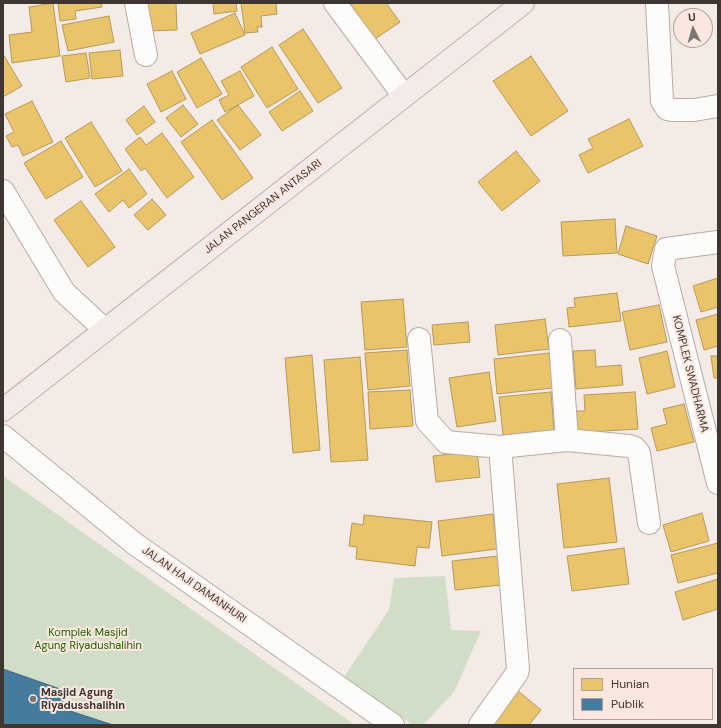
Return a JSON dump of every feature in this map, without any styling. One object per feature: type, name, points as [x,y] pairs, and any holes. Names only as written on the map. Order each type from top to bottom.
[{"type":"main road","name":"JALAN PANGERAN ANTASARI","points":[[3,410],[523,3]]},
{"type":"street","points":[[136,3],[146,55]]},
{"type":"street","points":[[335,3],[404,96]]},
{"type":"street","points":[[657,3],[662,101],[667,109],[672,110],[694,110],[718,106]]},
{"type":"street","points":[[3,191],[64,292],[105,330]]},
{"type":"street","name":"KOMPLEK SWADHARMA","points":[[718,242],[666,249],[662,266],[718,483]]},
{"type":"street","points":[[419,339],[427,421],[446,442],[500,447],[567,440],[629,446],[635,448],[639,453],[649,523]]},
{"type":"street","points":[[560,340],[567,440]]},
{"type":"street","name":"JALAN HAJI DAMANHURI","points":[[3,436],[135,544],[393,725]]},
{"type":"street","points":[[480,725],[517,673],[518,669],[500,447]]},
{"type":"green space","name":"Komplek Masjid Agung Riyadushalihin","points":[[3,476],[355,725],[3,725]]},
{"type":"green space","points":[[445,576],[451,630],[481,631],[454,692],[423,725],[413,725],[344,677],[389,610],[394,578]]},
{"type":"building: Hunian","points":[[53,3],[60,56],[12,63],[9,35],[32,32],[29,7]]},
{"type":"building: Hunian","points":[[58,3],[101,3],[102,7],[75,11],[76,19],[60,21]]},
{"type":"building: Hunian","points":[[145,3],[176,3],[177,30],[146,31]]},
{"type":"building: Hunian","points":[[213,3],[236,3],[237,11],[214,14]]},
{"type":"building: Hunian","points":[[241,3],[276,3],[277,14],[261,16],[262,27],[257,27],[258,32],[245,33]]},
{"type":"building: Hunian","points":[[349,3],[386,3],[400,22],[375,39]]},
{"type":"building: Hunian","points":[[235,13],[245,35],[200,54],[191,33]]},
{"type":"building: Hunian","points":[[109,16],[114,42],[68,51],[62,25]]},
{"type":"building: Hunian","points":[[303,29],[342,88],[318,103],[279,45]]},
{"type":"building: Hunian","points":[[272,47],[298,89],[267,108],[241,67]]},
{"type":"building: Hunian","points":[[120,50],[123,76],[92,79],[89,53]]},
{"type":"building: Hunian","points":[[86,53],[90,78],[66,82],[62,56]]},
{"type":"building: Hunian","points":[[3,54],[22,86],[3,97]]},
{"type":"building: Hunian","points":[[531,56],[568,111],[531,136],[493,81]]},
{"type":"building: Hunian","points":[[201,58],[222,94],[197,108],[177,72]]},
{"type":"building: Hunian","points":[[172,71],[186,99],[161,112],[147,84]]},
{"type":"building: Hunian","points":[[240,71],[254,96],[225,112],[219,100],[229,95],[221,81]]},
{"type":"building: Hunian","points":[[300,91],[313,111],[282,131],[269,112]]},
{"type":"building: Hunian","points":[[32,101],[53,142],[23,156],[18,145],[12,147],[6,136],[14,132],[5,114]]},
{"type":"building: Hunian","points":[[183,105],[198,124],[181,137],[166,118]]},
{"type":"building: Hunian","points":[[238,105],[261,135],[240,150],[217,120]]},
{"type":"building: Hunian","points":[[144,106],[155,122],[137,135],[126,120]]},
{"type":"building: Hunian","points":[[629,119],[643,146],[588,173],[579,155],[593,148],[588,139]]},
{"type":"building: Hunian","points":[[212,120],[253,178],[222,200],[181,142]]},
{"type":"building: Hunian","points":[[91,122],[122,171],[95,187],[65,138]]},
{"type":"building: Hunian","points":[[162,133],[194,177],[167,198],[145,168],[141,171],[125,149],[140,137],[146,145]]},
{"type":"building: Hunian","points":[[61,141],[83,177],[46,199],[24,163]]},
{"type":"building: Hunian","points":[[516,151],[540,181],[502,211],[478,182]]},
{"type":"building: Hunian","points":[[129,169],[147,194],[129,208],[123,200],[109,212],[95,194]]},
{"type":"building: Hunian","points":[[152,199],[166,215],[148,230],[134,215]]},
{"type":"building: Hunian","points":[[81,201],[115,247],[88,267],[54,220]]},
{"type":"building: Hunian","points":[[615,219],[617,253],[563,256],[561,222]]},
{"type":"building: Hunian","points":[[626,226],[657,236],[648,264],[618,254]]},
{"type":"building: Hunian","points":[[718,278],[718,307],[701,312],[693,286]]},
{"type":"building: Hunian","points":[[617,293],[621,321],[569,327],[567,308],[575,307],[574,298]]},
{"type":"building: Hunian","points":[[403,299],[407,347],[365,350],[361,302]]},
{"type":"building: Hunian","points":[[659,305],[667,342],[630,350],[622,312]]},
{"type":"building: Hunian","points":[[718,314],[718,346],[704,350],[696,320]]},
{"type":"building: Hunian","points":[[545,319],[549,349],[498,355],[495,325]]},
{"type":"building: Hunian","points":[[468,322],[470,342],[434,345],[432,325]]},
{"type":"building: Hunian","points":[[407,350],[410,386],[368,390],[365,353]]},
{"type":"building: Hunian","points":[[595,350],[596,367],[621,365],[623,385],[576,389],[573,351]]},
{"type":"building: Hunian","points":[[667,351],[675,387],[647,394],[639,358]]},
{"type":"building: Hunian","points":[[549,353],[553,388],[497,394],[494,359]]},
{"type":"building: Hunian","points":[[312,355],[320,450],[293,453],[285,358]]},
{"type":"building: Hunian","points":[[711,356],[718,356],[718,378],[714,378]]},
{"type":"building: Hunian","points":[[360,357],[368,460],[331,462],[324,360]]},
{"type":"building: Hunian","points":[[489,372],[496,421],[457,427],[449,378]]},
{"type":"building: Hunian","points":[[410,390],[413,426],[370,429],[368,392]]},
{"type":"building: Hunian","points":[[551,392],[554,430],[503,435],[499,397]]},
{"type":"building: Hunian","points":[[635,392],[638,429],[571,433],[570,411],[585,411],[584,395]]},
{"type":"building: Hunian","points":[[684,404],[694,442],[657,451],[651,428],[667,424],[663,409]]},
{"type":"building: Hunian","points":[[477,451],[480,477],[436,482],[433,456]]},
{"type":"building: Hunian","points":[[609,478],[617,542],[564,548],[557,484]]},
{"type":"building: Hunian","points":[[702,513],[709,541],[671,552],[663,525]]},
{"type":"building: Hunian","points":[[493,514],[497,549],[442,556],[438,521]]},
{"type":"building: Hunian","points":[[364,515],[432,522],[429,548],[417,547],[415,566],[356,559],[357,547],[349,546],[352,523],[363,525]]},
{"type":"building: Hunian","points":[[718,543],[718,573],[678,583],[671,555]]},
{"type":"building: Hunian","points":[[624,548],[629,584],[572,591],[567,556]]},
{"type":"building: Hunian","points":[[498,556],[501,585],[455,590],[452,561]]},
{"type":"building: Hunian","points":[[718,579],[718,609],[683,620],[675,592]]},
{"type":"building: Hunian","points":[[517,690],[541,710],[529,725],[488,725]]},
{"type":"building: Publik","name":"Masjid Agung Riyadusshalihin","points":[[3,669],[66,691],[61,708],[113,725],[3,725]]},
{"type":"place","name":"Masjid Agung Riyadusshalihin","points":[[33,699]]}]
